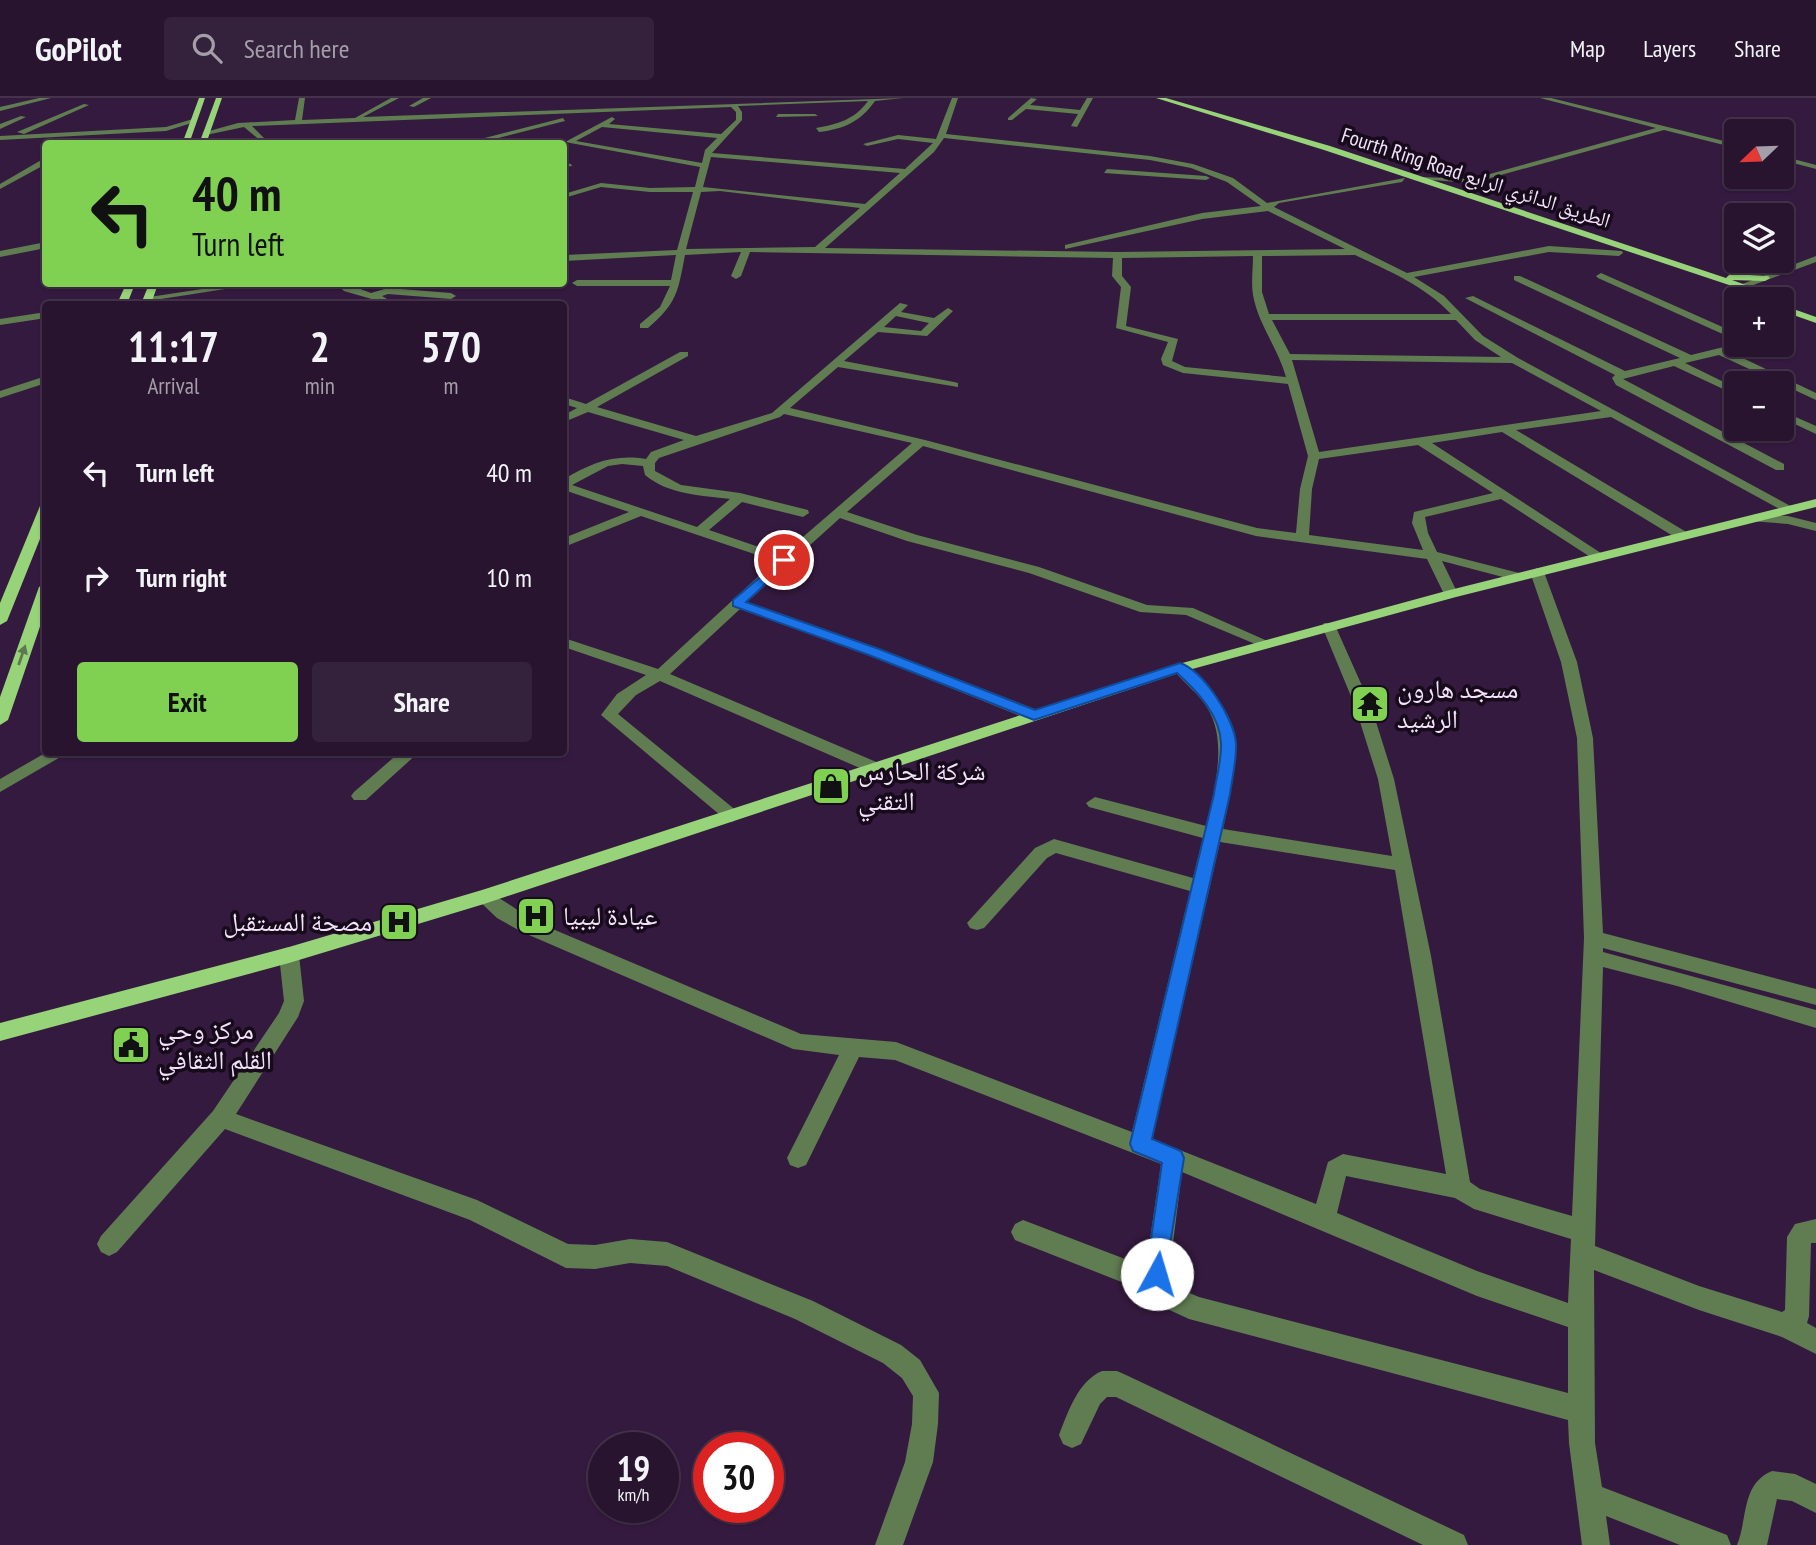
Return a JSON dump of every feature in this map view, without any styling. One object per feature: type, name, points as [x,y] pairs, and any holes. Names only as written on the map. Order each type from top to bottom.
[{"type":"main road","points":[[186,140],[202,98]]},
{"type":"main road","points":[[203,140],[219,98]]},
{"type":"main road","name":"Fourth Ring Road الطريق الدائري الرابع","points":[[1143,98],[1192,110],[1422,179],[1742,286]]},
{"type":"main road","name":"Fourth Ring Road الطريق الدائري الرابع","points":[[1159,98],[1402,180],[1557,236],[1619,253],[1724,288]]},
{"type":"main road","points":[[1709,275],[1768,277],[1771,287]]},
{"type":"main road","name":"Fourth Ring Road الطريق الدائري الرابع","points":[[1794,305],[1816,311]]},
{"type":"main road","name":"Fourth Ring Road الطريق الدائري الرابع","points":[[1794,308],[1816,320]]},
{"type":"main road","points":[[0,1032],[289,955],[484,898],[1180,667],[1451,594],[1814,503]]},
{"type":"main road","points":[[0,621],[42,516]]},
{"type":"main road","points":[[28,552],[42,549]]},
{"type":"main road","points":[[0,719],[42,598]]},
{"type":"street","points":[[0,109],[48,98]]},
{"type":"street","points":[[298,122],[302,98]]},
{"type":"street","points":[[355,119],[396,98]]},
{"type":"street","points":[[412,106],[428,98]]},
{"type":"street","points":[[478,140],[675,98]]},
{"type":"street","points":[[211,120],[218,124],[242,125],[900,98]]},
{"type":"street","points":[[819,248],[940,138],[955,98]]},
{"type":"street","points":[[1010,119],[1034,98]]},
{"type":"street","points":[[1075,126],[1080,112],[1090,98]]},
{"type":"street","points":[[1543,98],[1724,143]]},
{"type":"street","points":[[819,130],[848,126],[872,100]]},
{"type":"street","points":[[4,138],[86,105]]},
{"type":"street","points":[[644,326],[664,309],[675,283],[681,250],[712,146],[739,120],[734,106]]},
{"type":"street","points":[[1026,107],[1080,112]]},
{"type":"street","points":[[629,108],[569,143],[706,166]]},
{"type":"street","points":[[739,115],[752,115]]},
{"type":"street","points":[[765,116],[815,116]]},
{"type":"street","points":[[0,127],[23,117]]},
{"type":"street","points":[[1634,120],[1644,126],[1646,133]]},
{"type":"street","points":[[4,138],[166,129],[192,121]]},
{"type":"street","points":[[206,133],[242,125],[262,140],[324,140]]},
{"type":"street","points":[[602,125],[722,136]]},
{"type":"street","points":[[57,135],[72,126]]},
{"type":"street","points":[[1422,179],[1472,181],[1665,128]]},
{"type":"street","points":[[166,129],[188,135]]},
{"type":"street","points":[[1646,133],[1700,137]]},
{"type":"street","points":[[82,140],[92,134]]},
{"type":"street","points":[[583,135],[629,143]]},
{"type":"street","points":[[867,144],[898,137],[940,138],[1150,158],[1193,166],[1227,179],[1269,208],[1406,276],[1441,298],[1479,338],[1514,360],[1790,509]]},
{"type":"street","points":[[709,155],[905,171]]},
{"type":"street","points":[[1794,161],[1816,167]]},
{"type":"street","points":[[0,187],[42,162]]},
{"type":"street","points":[[1107,171],[1227,179]]},
{"type":"street","points":[[1269,208],[1271,203],[1279,201],[1402,180]]},
{"type":"street","points":[[1472,181],[1467,187],[1478,198]]},
{"type":"street","points":[[567,195],[601,186],[650,190],[720,189],[864,206]]},
{"type":"street","points":[[1045,253],[1192,218],[1269,208]]},
{"type":"street","points":[[1549,248],[1557,236]]},
{"type":"street","points":[[0,254],[42,246]]},
{"type":"street","points":[[567,258],[681,250],[819,248],[1118,255],[1357,252]]},
{"type":"street","points":[[1406,276],[1549,248],[1619,253]]},
{"type":"street","points":[[736,276],[747,249]]},
{"type":"street","points":[[1118,255],[1117,276],[1126,287],[1121,328],[1174,341],[1166,359],[1167,363],[1183,370],[1293,381]]},
{"type":"street","points":[[1258,255],[1257,292],[1265,317],[1286,357],[1314,456],[1306,489],[1302,539]]},
{"type":"street","points":[[1742,286],[1816,259]]},
{"type":"street","points":[[1601,276],[1724,332]]},
{"type":"street","points":[[1517,278],[1692,365],[1724,385]]},
{"type":"street","points":[[577,283],[675,283]]},
{"type":"street","points":[[345,287],[391,301]]},
{"type":"street","points":[[147,301],[232,288]]},
{"type":"street","points":[[371,296],[388,291],[451,296]]},
{"type":"street","points":[[1470,298],[1780,467]]},
{"type":"street","points":[[567,483],[611,459],[624,458],[649,463],[663,452],[783,411],[903,305]]},
{"type":"street","points":[[876,329],[919,335],[926,333],[948,312]]},
{"type":"street","points":[[894,313],[938,322]]},
{"type":"street","points":[[0,322],[42,316]]},
{"type":"street","points":[[1265,317],[1459,317]]},
{"type":"street","points":[[1625,381],[1692,365],[1724,351]]},
{"type":"street","points":[[1721,352],[1816,397]]},
{"type":"street","points":[[567,418],[684,354]]},
{"type":"street","points":[[1286,357],[1514,360]]},
{"type":"street","points":[[836,363],[954,385]]},
{"type":"street","points":[[1625,381],[1676,363],[1692,365]]},
{"type":"street","points":[[0,395],[42,380]]},
{"type":"street","points":[[567,401],[696,440]]},
{"type":"street","points":[[783,411],[921,442],[1256,532],[1433,556],[1527,575],[1569,662],[1585,738],[1593,947],[1580,1319],[1582,1410],[1596,1545]]},
{"type":"street","points":[[1314,456],[1613,413]]},
{"type":"street","points":[[1794,420],[1816,430]]},
{"type":"street","points":[[1505,429],[1683,536]]},
{"type":"street","points":[[1421,441],[1600,557]]},
{"type":"street","points":[[732,816],[608,715],[610,708],[640,684],[660,675],[784,560],[921,442]]},
{"type":"street","points":[[649,463],[649,472],[656,480],[670,486],[740,497],[803,513]]},
{"type":"street","points":[[567,486],[784,560]]},
{"type":"street","points":[[1451,594],[1446,576],[1433,556],[1418,523],[1419,514],[1501,495]]},
{"type":"street","points":[[700,531],[740,497]]},
{"type":"street","points":[[1814,503],[1810,510],[1816,527]]},
{"type":"street","points":[[567,542],[643,511]]},
{"type":"street","points":[[840,514],[912,538],[1034,570],[1145,609],[1188,611],[1265,643]]},
{"type":"street","points":[[1755,518],[1788,520],[1816,527]]},
{"type":"street","points":[[737,603],[874,652],[1034,715]]},
{"type":"street","points":[[1329,626],[1363,706],[1386,779],[1421,956],[1460,1188]]},
{"type":"street","points":[[567,643],[660,675],[875,768]]},
{"type":"street","points":[[1140,1144],[1222,794],[1228,742],[1216,708],[1203,689],[1180,667]]},
{"type":"street","points":[[0,786],[54,756]]},
{"type":"street","points":[[360,796],[406,756]]},
{"type":"street","points":[[1095,803],[1211,834],[1401,864]]},
{"type":"street","points":[[977,923],[1041,853],[1054,846],[1200,887]]},
{"type":"street","points":[[484,898],[529,927],[800,1043],[896,1051],[1020,1101],[1249,1186],[1428,1264],[1538,1307],[1580,1319]]},
{"type":"street","points":[[1593,947],[1816,997]]},
{"type":"street","points":[[1593,947],[1677,978],[1816,1019]]},
{"type":"street","points":[[109,1244],[221,1118],[288,1017],[294,1001],[289,955]]},
{"type":"street","points":[[798,1158],[853,1048]]},
{"type":"street","points":[[221,1118],[477,1211],[566,1256],[595,1257],[630,1251],[667,1254],[804,1310],[892,1354],[911,1369],[926,1394],[926,1404],[919,1462],[889,1545]]},
{"type":"street","points":[[1158,1284],[1160,1243],[1173,1158]]},
{"type":"street","points":[[1324,1219],[1336,1170],[1343,1165],[1460,1188],[1474,1198],[1583,1243],[1699,1298],[1786,1326],[1816,1341]]},
{"type":"street","points":[[1786,1326],[1797,1316],[1799,1237],[1803,1232],[1816,1231]]},
{"type":"street","points":[[1023,1232],[1158,1284],[1166,1295],[1177,1302],[1582,1410]]},
{"type":"street","points":[[1072,1435],[1091,1395],[1102,1384],[1118,1384],[1454,1545]]},
{"type":"street","points":[[1751,1545],[1755,1539],[1762,1494],[1772,1485],[1795,1488],[1816,1499]]},
{"type":"street","points":[[1589,1496],[1717,1545]]},
{"type":"place","name":"مسجد هارون الرشيد","points":[[1370,704]]},
{"type":"place","name":"شركة الحارس التقني","points":[[831,786]]},
{"type":"place","name":"عيادة ليبيا","points":[[536,916]]},
{"type":"place","name":"مصحة المستقبل","points":[[399,922]]},
{"type":"place","name":"مركز وحي القلم الثقافي","points":[[131,1045]]},
{"type":"route","points":[[784,560],[737,603],[874,652],[1034,715],[1180,667],[1203,689],[1216,708],[1228,742],[1222,794],[1140,1144],[1173,1158],[1157,1274]]}]
